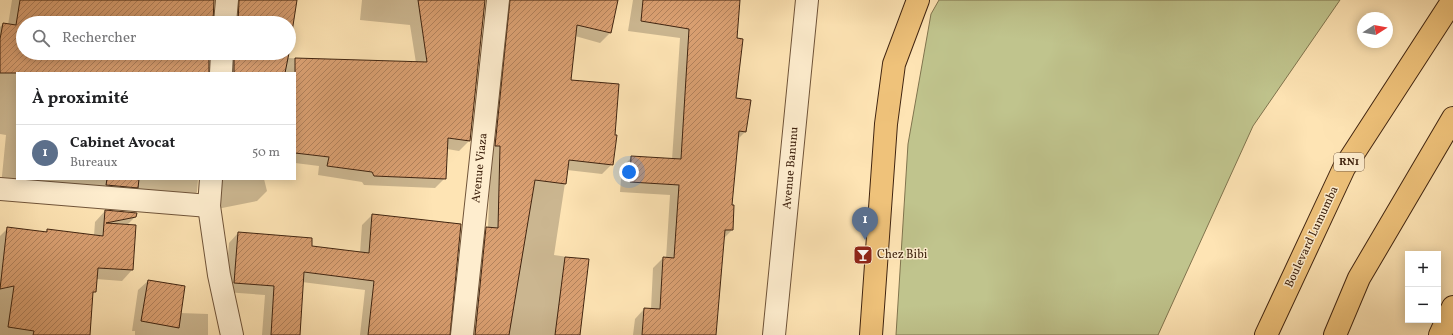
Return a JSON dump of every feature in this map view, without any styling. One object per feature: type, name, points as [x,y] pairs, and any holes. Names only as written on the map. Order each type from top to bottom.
[{"type":"highway","points":[[871,335],[875,300],[886,124],[894,64],[918,0]]},
{"type":"highway","name":"Boulevard Lumumba","points":[[1266,335],[1344,168],[1453,0]]},
{"type":"highway","points":[[1335,335],[1359,278],[1453,118]]},
{"type":"highway","points":[[1440,335],[1453,307]]},
{"type":"street","points":[[226,16],[227,0]]},
{"type":"street","name":"Avenue Viaza","points":[[462,335],[498,0]]},
{"type":"street","name":"Avenue Banunu","points":[[774,335],[806,0]]},
{"type":"street","points":[[221,72],[222,60]]},
{"type":"street","points":[[211,180],[209,206],[218,275],[232,335]]},
{"type":"street","points":[[0,189],[209,206]]},
{"type":"green space","points":[[939,0],[1340,0],[1253,126],[1158,335],[896,335],[908,144],[931,14]]},
{"type":"building","points":[[20,0],[214,0],[213,16],[17,16]]},
{"type":"building","points":[[239,0],[297,0],[294,16],[238,16]]},
{"type":"building","points":[[418,0],[485,0],[470,141],[448,138],[446,179],[374,176],[372,172],[327,166],[329,157],[296,153],[296,58],[427,62]]},
{"type":"building","points":[[510,0],[618,0],[611,33],[577,25],[571,80],[619,84],[615,135],[617,135],[613,165],[569,160],[566,184],[535,180],[509,335],[475,335],[486,227],[498,228],[500,146],[495,146]]},
{"type":"building","points":[[643,0],[740,0],[737,38],[743,39],[736,98],[751,100],[746,132],[739,131],[732,205],[734,205],[733,230],[725,230],[716,335],[642,335],[644,308],[660,309],[663,257],[674,258],[679,185],[630,182],[631,156],[681,159],[689,29],[641,21]]},
{"type":"building","points":[[3,23],[16,25],[16,60],[209,60],[209,72],[0,73],[0,39]]},
{"type":"building","points":[[234,60],[288,60],[285,72],[234,72]]},
{"type":"building","points":[[107,180],[139,180],[138,188],[106,185]]},
{"type":"building","points":[[105,210],[137,213],[136,217],[106,223],[136,225],[133,270],[98,268],[96,292],[93,292],[90,335],[33,335],[34,331],[8,327],[14,286],[0,289],[7,227],[47,232],[47,229],[103,236]]},
{"type":"building","points":[[372,214],[461,224],[450,335],[368,335],[374,281],[304,272],[300,335],[271,335],[274,286],[234,283],[238,232],[312,238],[312,246],[369,253]]},
{"type":"building","points":[[565,257],[589,259],[580,335],[555,335]]},
{"type":"building","points":[[148,280],[185,286],[179,328],[141,321]]},
{"type":"place","name":"Cabinet Avocat","points":[[865,240]]},
{"type":"place","name":"Chez Bibi","points":[[863,255]]}]
